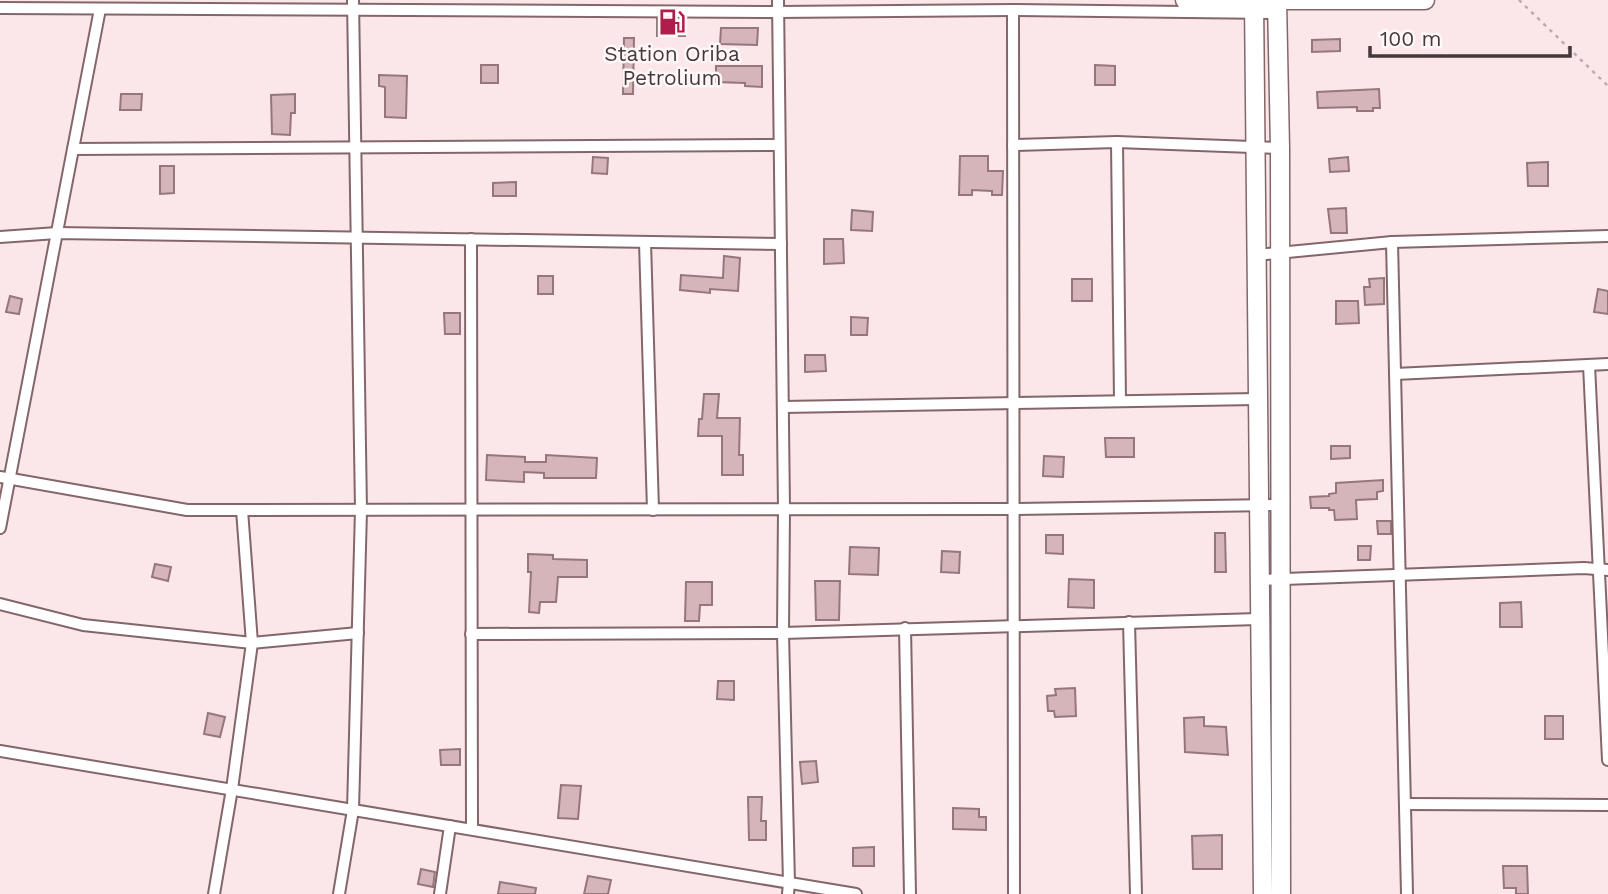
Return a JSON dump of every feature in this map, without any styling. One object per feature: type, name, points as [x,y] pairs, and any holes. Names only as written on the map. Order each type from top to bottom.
[{"type":"main road","points":[[1185,0],[1254,5],[1425,0]]},
{"type":"main road","points":[[1254,5],[1258,619],[1264,872],[1262,894]]},
{"type":"main road","points":[[1277,5],[1280,149],[1281,894]]},
{"type":"street","points":[[0,8],[353,5],[778,6],[1013,10],[1254,5]]},
{"type":"street","points":[[340,894],[353,810],[361,510],[353,5]]},
{"type":"street","points":[[778,6],[785,509],[783,632],[789,888]]},
{"type":"street","points":[[0,528],[5,478],[57,233],[100,9]]},
{"type":"street","points":[[1013,10],[1014,894]]},
{"type":"street","points":[[1013,145],[1116,142],[1280,149]]},
{"type":"street","points":[[1116,142],[1119,401]]},
{"type":"street","points":[[73,149],[779,145]]},
{"type":"street","points":[[0,237],[57,233],[781,244]]},
{"type":"street","points":[[1256,255],[1392,242],[1608,236]]},
{"type":"street","points":[[471,239],[472,830]]},
{"type":"street","points":[[645,242],[653,510]]},
{"type":"street","points":[[1392,242],[1408,894]]},
{"type":"street","points":[[1395,374],[1608,364]]},
{"type":"street","points":[[1589,365],[1604,570],[1608,760]]},
{"type":"street","points":[[783,407],[1257,400]]},
{"type":"street","points":[[5,478],[187,510],[1014,509],[1279,505]]},
{"type":"street","points":[[214,894],[252,643],[242,510]]},
{"type":"street","points":[[1258,580],[1584,568],[1604,570]]},
{"type":"street","points":[[0,604],[83,625],[252,643],[358,633]]},
{"type":"street","points":[[471,634],[783,632],[1258,619]]},
{"type":"street","points":[[1129,622],[1136,894]]},
{"type":"street","points":[[905,628],[910,894]]},
{"type":"street","points":[[0,751],[450,826],[789,888],[856,894]]},
{"type":"street","points":[[1405,804],[1608,804]]},
{"type":"street","points":[[440,894],[450,826]]},
{"type":"path","points":[[1520,0],[1608,86]]},
{"type":"building","points":[[657,19],[670,19],[670,23],[685,23],[685,36],[657,36]]},
{"type":"building","points":[[721,28],[758,28],[757,45],[720,44]]},
{"type":"building","points":[[624,38],[634,38],[633,94],[623,94]]},
{"type":"building","points":[[1340,39],[1340,51],[1312,52],[1312,40]]},
{"type":"building","points":[[481,65],[498,65],[498,83],[481,83]]},
{"type":"building","points":[[1095,65],[1115,66],[1115,85],[1095,85]]},
{"type":"building","points":[[716,66],[762,66],[762,87],[745,86],[745,83],[716,82]]},
{"type":"building","points":[[379,75],[407,76],[406,118],[385,117],[385,87],[379,86]]},
{"type":"building","points":[[1379,89],[1380,108],[1373,108],[1373,111],[1357,111],[1357,107],[1318,108],[1317,92]]},
{"type":"building","points":[[121,94],[142,94],[141,110],[120,110]]},
{"type":"building","points":[[295,94],[295,113],[291,113],[290,135],[272,134],[271,95]]},
{"type":"building","points":[[960,156],[988,156],[988,171],[1003,171],[1002,195],[992,195],[992,191],[972,190],[972,195],[959,195]]},
{"type":"building","points":[[593,157],[608,158],[607,174],[592,173]]},
{"type":"building","points":[[1348,157],[1349,171],[1330,172],[1329,159]]},
{"type":"building","points":[[1548,162],[1548,186],[1528,186],[1527,163]]},
{"type":"building","points":[[160,166],[174,166],[174,193],[160,194]]},
{"type":"building","points":[[516,182],[516,196],[493,196],[493,183]]},
{"type":"building","points":[[1346,208],[1347,233],[1331,233],[1328,209]]},
{"type":"building","points":[[852,210],[873,212],[872,231],[851,230]]},
{"type":"building","points":[[824,239],[843,239],[844,263],[824,264]]},
{"type":"building","points":[[724,256],[740,258],[738,291],[710,289],[710,293],[680,290],[681,275],[723,278]]},
{"type":"building","points":[[538,276],[553,276],[553,294],[538,294]]},
{"type":"building","points":[[1384,278],[1384,304],[1365,305],[1364,287],[1370,287],[1369,279]]},
{"type":"building","points":[[1072,279],[1092,279],[1092,301],[1072,301]]},
{"type":"building","points":[[1598,289],[1608,291],[1608,314],[1594,312]]},
{"type":"building","points":[[10,296],[22,299],[19,314],[6,312]]},
{"type":"building","points":[[1336,301],[1358,301],[1359,323],[1336,324]]},
{"type":"building","points":[[444,313],[460,313],[460,334],[445,334]]},
{"type":"building","points":[[851,317],[868,318],[867,335],[851,335]]},
{"type":"building","points":[[805,355],[825,355],[826,371],[805,372]]},
{"type":"building","points":[[704,394],[719,394],[717,418],[740,418],[739,455],[743,455],[743,475],[722,475],[722,436],[698,436]]},
{"type":"building","points":[[1105,438],[1134,438],[1134,457],[1106,457]]},
{"type":"building","points":[[1331,446],[1350,446],[1350,458],[1331,459]]},
{"type":"building","points":[[487,455],[525,457],[525,462],[546,462],[546,455],[597,458],[596,478],[544,478],[544,473],[524,472],[524,482],[486,480]]},
{"type":"building","points":[[1044,456],[1064,457],[1063,477],[1043,476]]},
{"type":"building","points":[[1383,480],[1383,491],[1377,492],[1377,499],[1356,500],[1357,519],[1335,520],[1334,510],[1311,508],[1310,497],[1336,493],[1336,483]]},
{"type":"building","points":[[1377,521],[1391,521],[1391,534],[1378,534]]},
{"type":"building","points":[[1215,533],[1225,533],[1226,572],[1215,572]]},
{"type":"building","points":[[1046,535],[1063,535],[1063,554],[1046,553]]},
{"type":"building","points":[[1358,546],[1371,546],[1370,560],[1358,560]]},
{"type":"building","points":[[850,547],[879,548],[878,575],[849,574]]},
{"type":"building","points":[[942,551],[960,552],[959,573],[941,572]]},
{"type":"building","points":[[528,554],[553,555],[553,559],[587,560],[587,577],[558,577],[556,602],[540,602],[539,613],[529,612],[531,572],[528,572]]},
{"type":"building","points":[[155,564],[171,567],[168,581],[152,577]]},
{"type":"building","points":[[1069,579],[1094,580],[1094,608],[1068,607]]},
{"type":"building","points":[[815,581],[840,581],[839,620],[816,620]]},
{"type":"building","points":[[686,582],[712,582],[712,605],[700,605],[699,621],[685,621]]},
{"type":"building","points":[[1521,602],[1522,627],[1500,627],[1500,603]]},
{"type":"building","points":[[718,681],[734,681],[734,700],[717,699]]},
{"type":"building","points":[[1075,688],[1076,716],[1055,717],[1054,711],[1048,711],[1047,696],[1056,695],[1055,689]]},
{"type":"building","points":[[208,713],[225,717],[220,737],[204,734]]},
{"type":"building","points":[[1545,716],[1563,716],[1563,739],[1545,739]]},
{"type":"building","points":[[1204,717],[1204,726],[1226,727],[1228,755],[1185,752],[1184,718]]},
{"type":"building","points":[[460,749],[460,765],[441,765],[440,750]]},
{"type":"building","points":[[816,761],[818,782],[802,784],[800,762]]},
{"type":"building","points":[[561,785],[581,786],[578,819],[558,818]]},
{"type":"building","points":[[748,797],[762,797],[761,821],[766,821],[766,840],[749,840]]},
{"type":"building","points":[[953,808],[979,809],[979,817],[986,817],[986,830],[953,829]]},
{"type":"building","points":[[1222,835],[1222,869],[1193,869],[1192,836]]},
{"type":"building","points":[[874,847],[874,866],[853,866],[853,848]]},
{"type":"building","points":[[1503,866],[1527,866],[1528,894],[1516,894],[1516,888],[1504,888]]},
{"type":"building","points":[[421,869],[435,872],[433,887],[418,884]]},
{"type":"building","points":[[588,876],[611,880],[608,894],[584,894]]},
{"type":"building","points":[[500,882],[536,888],[535,894],[498,894]]},
{"type":"place","name":"Station Oriba Petrolium","points":[[672,22]]}]
